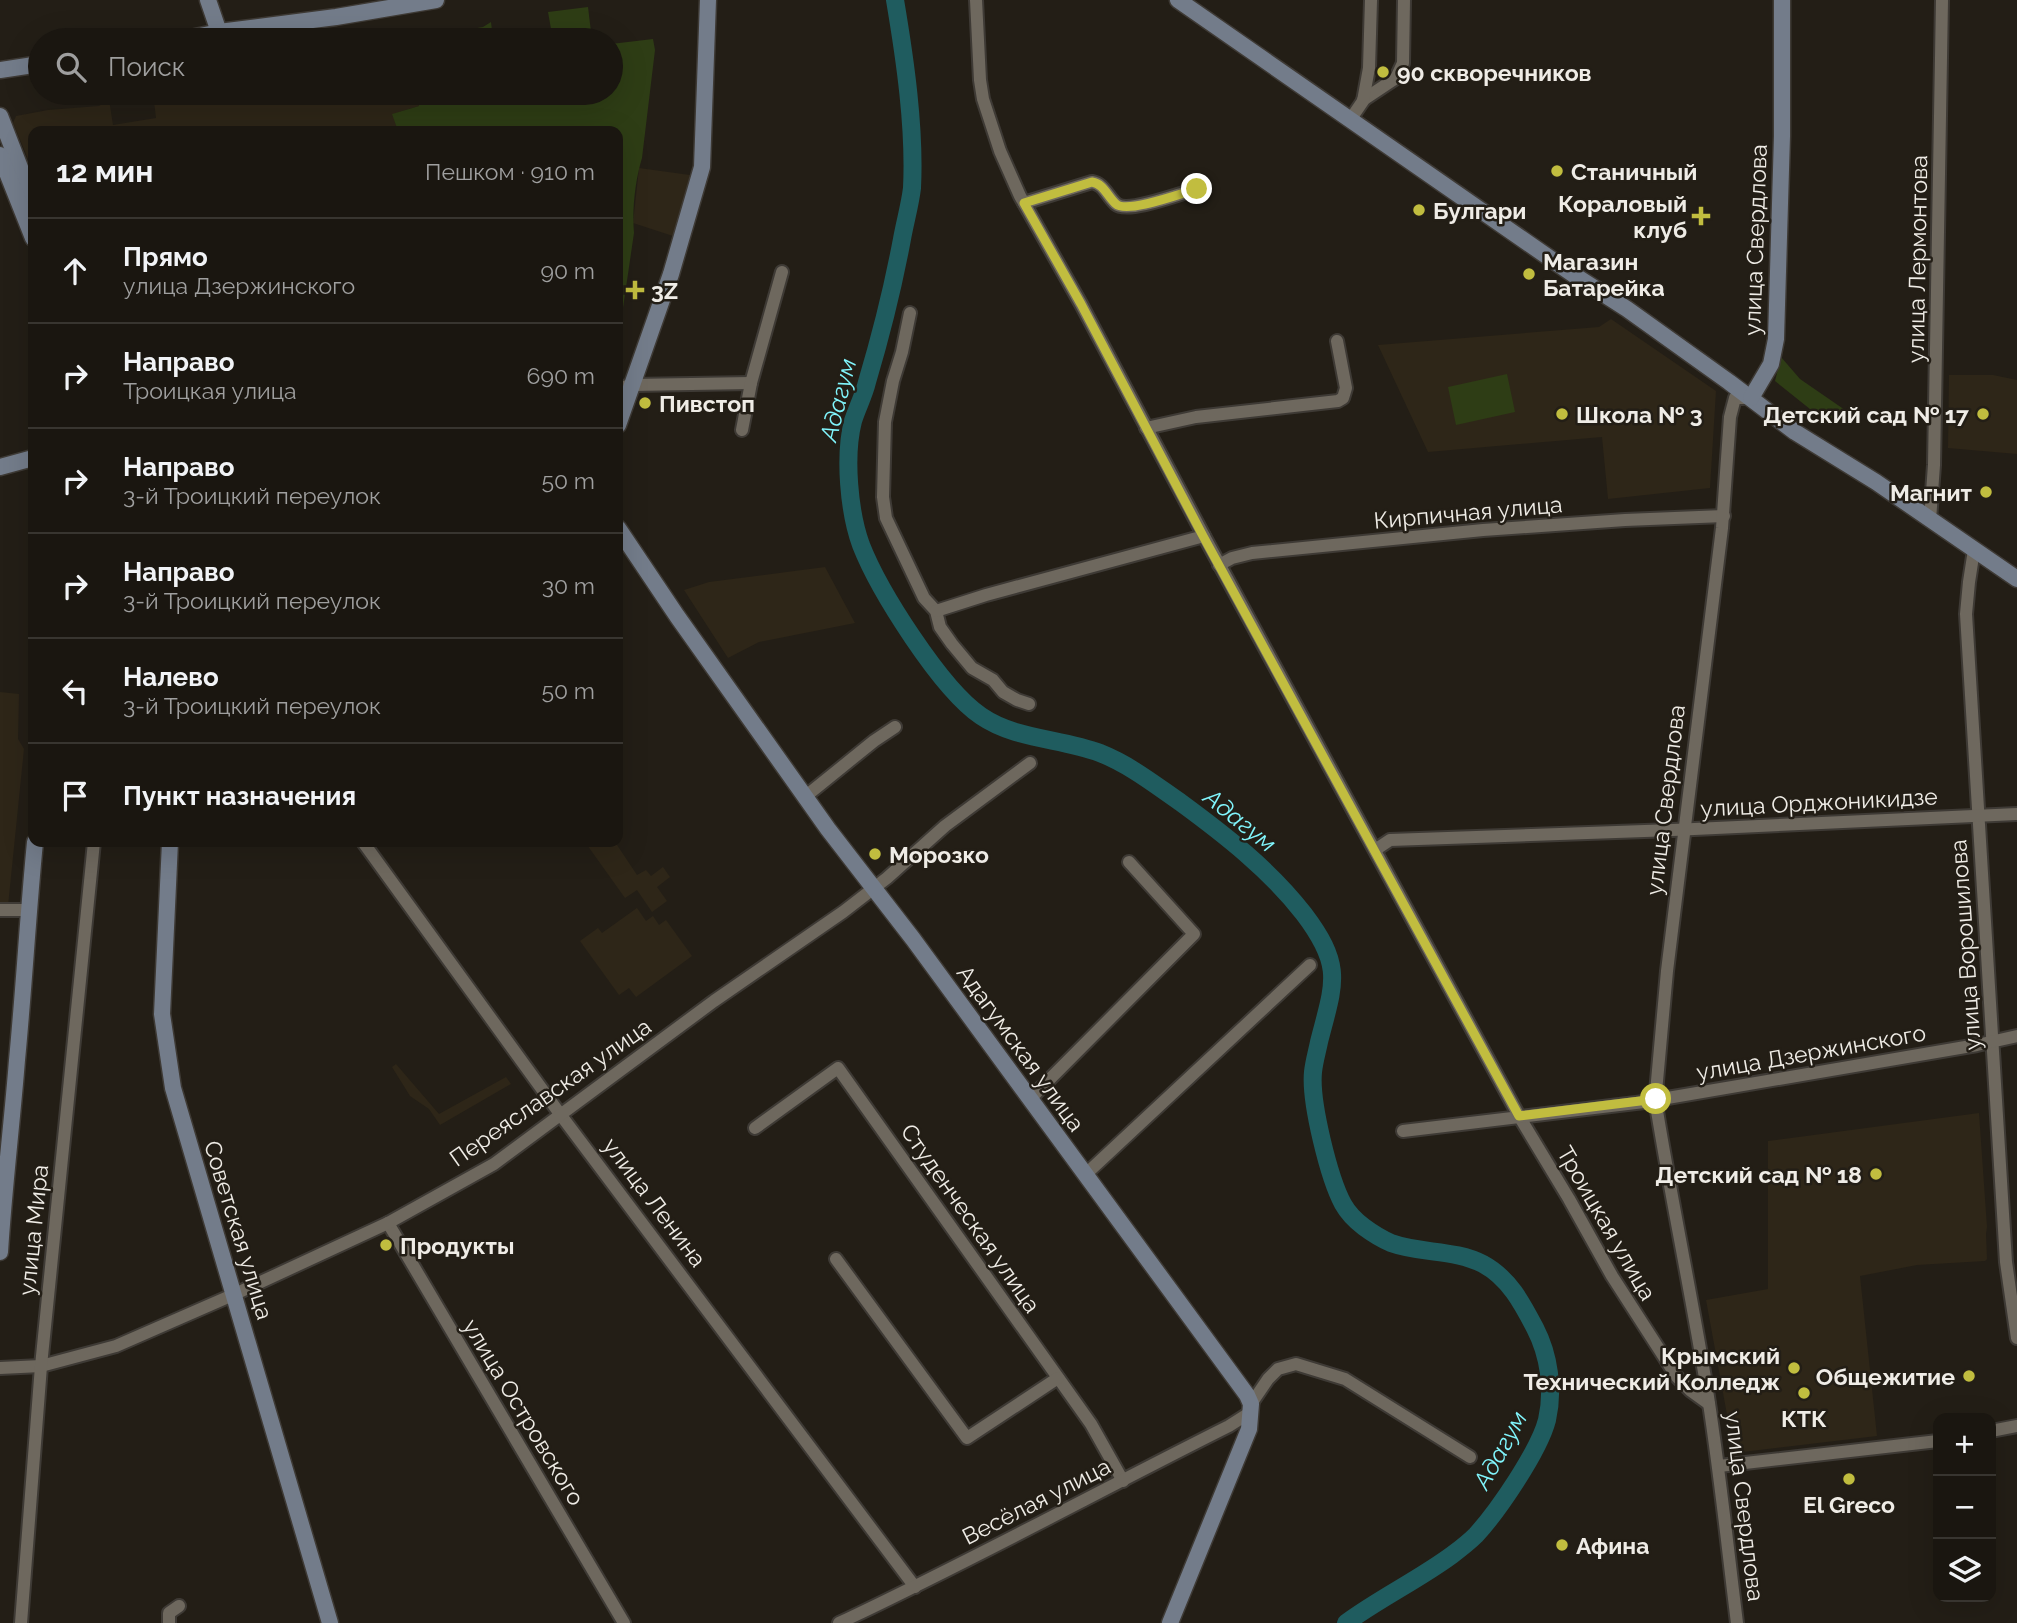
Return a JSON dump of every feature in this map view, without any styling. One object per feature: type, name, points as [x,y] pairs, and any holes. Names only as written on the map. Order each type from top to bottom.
[{"type":"main road","points":[[208,0],[218,28]]},
{"type":"main road","points":[[251,28],[436,0]]},
{"type":"main road","points":[[623,386],[682,241],[702,167],[708,0]]},
{"type":"main road","points":[[1178,0],[1638,317],[1795,432],[1876,482],[2017,579]]},
{"type":"main road","name":"улица Свердлова","points":[[1751,398],[1771,364],[1776,339],[1782,136],[1782,0]]},
{"type":"main road","points":[[0,70],[28,66]]},
{"type":"main road","points":[[0,116],[28,188]]},
{"type":"main road","points":[[0,155],[28,226]]},
{"type":"main road","points":[[0,467],[28,459]]},
{"type":"main road","name":"Адагумская улица","points":[[623,536],[668,604],[828,829],[1031,1098],[1247,1395],[1251,1408]]},
{"type":"main road","points":[[0,1252],[4,1180],[18,1060],[28,910],[35,847]]},
{"type":"main road","name":"Советская улица","points":[[170,847],[162,1014],[173,1088],[330,1623]]},
{"type":"main road","points":[[1170,1623],[1249,1429],[1251,1408]]},
{"type":"street","name":"Троицкая улица","points":[[976,0],[983,99],[1000,151],[1024,203],[1519,1116],[1612,1276],[1671,1367],[1691,1391],[1709,1405]]},
{"type":"street","points":[[1363,101],[1369,68],[1371,0]]},
{"type":"street","points":[[1350,120],[1363,101],[1396,78],[1403,63],[1404,0]]},
{"type":"street","name":"улица Лермонтова","points":[[1930,520],[1934,451],[1942,0]]},
{"type":"street","points":[[1024,203],[1092,182],[1100,185],[1117,205],[1124,207],[1146,204],[1197,189]]},
{"type":"street","points":[[742,430],[751,383],[782,272]]},
{"type":"street","points":[[910,313],[885,422],[883,509],[924,598],[936,611],[940,627],[972,668],[993,680],[1003,692],[1029,704]]},
{"type":"street","points":[[1146,428],[1195,417],[1338,401],[1343,398],[1346,388],[1337,341]]},
{"type":"street","points":[[623,388],[751,383]]},
{"type":"street","name":"улица Свердлова","points":[[1737,1623],[1709,1405],[1656,1099],[1658,1055],[1724,516],[1730,416],[1735,398],[1751,398]]},
{"type":"street","name":"Кирпичная улица","points":[[1219,565],[1232,558],[1252,553],[1483,530],[1724,516]]},
{"type":"street","points":[[936,611],[1203,536]]},
{"type":"street","name":"улица Ворошилова","points":[[1974,550],[1966,614],[2006,1262],[2017,1338]]},
{"type":"street","points":[[806,796],[895,727]]},
{"type":"street","name":"Переяславская улица","points":[[0,1368],[41,1366],[116,1346],[388,1223],[494,1164],[714,1001],[843,912],[887,878],[945,826],[1030,763]]},
{"type":"street","name":"улица Орджоникидзе","points":[[1375,850],[1390,840],[2017,814]]},
{"type":"street","name":"улица Мира","points":[[21,1623],[41,1366],[93,847]]},
{"type":"street","name":"улица Ленина","points":[[367,847],[560,1114],[915,1587]]},
{"type":"street","points":[[1031,1098],[1194,934],[1129,862]]},
{"type":"street","points":[[0,910],[28,910]]},
{"type":"street","points":[[1086,1174],[1310,965]]},
{"type":"street","name":"улица Дзержинского","points":[[1403,1132],[1656,1099],[2017,1036]]},
{"type":"street","name":"Студенческая улица","points":[[755,1128],[838,1068],[1091,1424],[1123,1481]]},
{"type":"street","name":"улица Островского","points":[[388,1223],[624,1623]]},
{"type":"street","points":[[836,1259],[967,1438],[1058,1378]]},
{"type":"street","name":"Весёлая улица","points":[[839,1623],[915,1587],[1229,1426],[1251,1408],[1268,1379],[1278,1369],[1296,1364],[1345,1379],[1470,1457]]},
{"type":"street","points":[[1996,1430],[2017,1426]]},
{"type":"street","points":[[1718,1466],[1933,1442]]},
{"type":"street","points":[[169,1623],[169,1613],[179,1606]]},
{"type":"shaded area","points":[[100,105],[110,105],[113,125],[156,118],[154,105],[419,106],[393,114],[397,126],[28,126],[28,159],[13,123],[16,116]]},
{"type":"shaded area","points":[[639,168],[690,175],[688,191],[673,236],[633,223]]},
{"type":"shaded area","name":"Школа № 3","points":[[1611,319],[1716,391],[1710,488],[1608,499],[1602,437],[1428,452],[1378,345],[1599,327]]},
{"type":"shaded area","name":"Детский сад № 17","points":[[1949,375],[1993,375],[2017,380],[2017,454],[1948,448]]},
{"type":"shaded area","points":[[825,567],[855,623],[759,642],[728,658],[684,590],[709,582]]},
{"type":"shaded area","points":[[0,692],[19,694],[18,739],[24,749],[8,906],[0,906]]},
{"type":"shaded area","points":[[589,847],[618,847],[637,875],[646,870],[651,876],[663,867],[670,877],[657,887],[667,901],[652,912],[637,890],[625,898]]},
{"type":"shaded area","points":[[637,908],[646,921],[653,916],[659,925],[666,920],[692,956],[636,997],[629,988],[619,995],[580,941],[598,928],[602,933]]},
{"type":"shaded area","points":[[396,1064],[439,1114],[506,1077],[511,1084],[440,1125],[429,1109],[410,1096],[392,1067]]},
{"type":"shaded area","points":[[1979,1113],[1987,1259],[1917,1265],[1860,1276],[1877,1436],[1734,1453],[1706,1300],[1768,1289],[1768,1141]]},
{"type":"green space","points":[[588,7],[591,28],[551,28],[548,12]]},
{"type":"green space","points":[[491,22],[492,28],[477,28]]},
{"type":"green space","points":[[653,39],[655,50],[623,308],[623,126],[396,126],[392,114],[419,105],[623,105],[623,43]]},
{"type":"green space","points":[[1781,357],[1800,379],[1845,410],[1830,425],[1775,381]]},
{"type":"green space","points":[[1507,374],[1515,412],[1456,425],[1448,387]]},
{"type":"waterway","name":"Адагум","points":[[895,0],[911,118],[912,188],[886,311],[866,387],[853,421],[848,467],[853,517],[870,564],[896,612],[930,662],[965,703],[981,716],[1009,730],[1100,753],[1132,769],[1230,840],[1291,898],[1317,932],[1330,962],[1332,976],[1329,1005],[1314,1064],[1313,1085],[1322,1140],[1343,1204],[1361,1225],[1391,1243],[1461,1256],[1492,1270],[1520,1300],[1544,1349],[1550,1384],[1547,1420],[1527,1464],[1495,1511],[1476,1535],[1452,1555],[1346,1623]]},
{"type":"place","name":"90 скворечников","points":[[1383,72]]},
{"type":"place","name":"Станичный","points":[[1557,171]]},
{"type":"place","name":"Булгари","points":[[1419,210]]},
{"type":"place","name":"Кораловый клуб","points":[[1701,216]]},
{"type":"place","name":"Магазин Батарейка","points":[[1529,274]]},
{"type":"place","name":"3Z","points":[[635,290]]},
{"type":"place","name":"Пивстоп","points":[[645,403]]},
{"type":"place","name":"Школа № 3","points":[[1562,414]]},
{"type":"place","name":"Детский сад № 17","points":[[1983,414]]},
{"type":"place","name":"Магнит","points":[[1986,492]]},
{"type":"place","name":"Морозко","points":[[875,854]]},
{"type":"place","name":"Детский сад № 18","points":[[1876,1174]]},
{"type":"place","name":"Продукты","points":[[386,1245]]},
{"type":"place","name":"Крымский Технический Колледж","points":[[1794,1368]]},
{"type":"place","name":"Общежитие","points":[[1969,1376]]},
{"type":"place","name":"КТК","points":[[1804,1393]]},
{"type":"place","name":"El Greco","points":[[1849,1479]]},
{"type":"place","name":"Афина","points":[[1562,1545]]},
{"type":"route","points":[[1197,189],[1146,204],[1120,207],[1100,185],[1092,182],[1024,203],[1519,1116],[1656,1099]]}]
